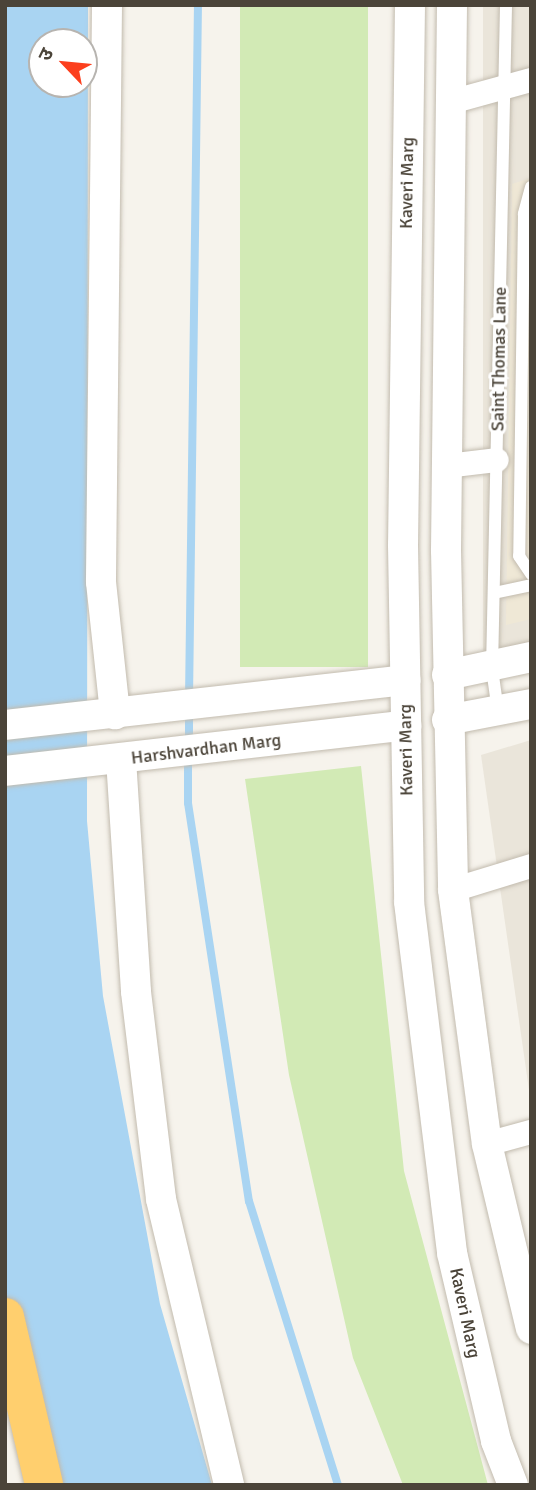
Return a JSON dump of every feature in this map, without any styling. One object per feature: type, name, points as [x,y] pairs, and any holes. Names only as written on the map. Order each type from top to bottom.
[{"type":"highway","points":[[5,1317],[44,1485]]},
{"type":"street","points":[[107,5],[101,582],[107,715]]},
{"type":"street","name":"Kaveri Marg","points":[[410,5],[405,680],[409,902],[435,1146],[473,1353],[513,1485]]},
{"type":"street","points":[[452,5],[447,720],[453,890],[487,1144],[531,1329]]},
{"type":"street","points":[[451,102],[531,80]]},
{"type":"street","points":[[447,466],[497,455]]},
{"type":"street","points":[[447,675],[492,669],[531,657]]},
{"type":"street","points":[[5,725],[405,680]]},
{"type":"street","points":[[447,720],[498,713],[531,704]]},
{"type":"street","name":"Harshvardhan Marg","points":[[5,771],[111,761],[406,725]]},
{"type":"street","points":[[111,761],[160,1199],[229,1485]]},
{"type":"street","points":[[453,890],[531,866]]},
{"type":"street","points":[[487,1144],[531,1132]]},
{"type":"lane","name":"Saint Thomas Lane","points":[[498,713],[492,669],[506,5]]},
{"type":"lane","points":[[531,187],[526,200],[519,556],[531,574]]},
{"type":"lane","points":[[502,205],[526,200]]},
{"type":"lane","points":[[497,455],[521,448]]},
{"type":"lane","points":[[494,593],[531,585]]},
{"type":"shaded area","points":[[483,5],[531,5],[531,651],[483,651]]},
{"type":"shaded area","points":[[531,178],[531,619],[506,625],[512,184]]},
{"type":"shaded area","points":[[531,740],[531,1104],[481,755]]},
{"type":"green space","points":[[240,5],[368,5],[368,667],[240,667]]},
{"type":"green space","points":[[361,766],[404,1171],[488,1485],[403,1485],[353,1358],[289,1075],[245,779]]},
{"type":"water","points":[[5,5],[88,5],[88,28],[28,28],[28,98],[88,98],[87,821],[103,996],[160,1304],[212,1485],[33,1485],[5,1362]]},
{"type":"waterway","points":[[189,699],[198,5]]},
{"type":"waterway","points":[[189,712],[189,744]]},
{"type":"waterway","points":[[188,757],[188,803],[249,1201],[338,1485]]}]
